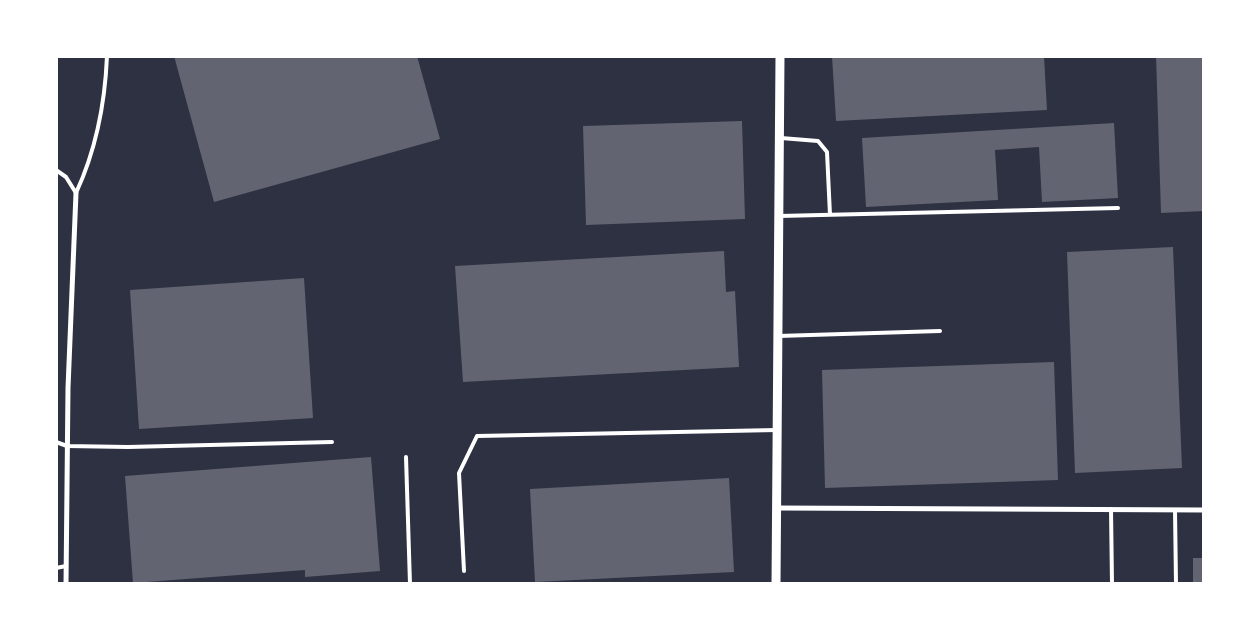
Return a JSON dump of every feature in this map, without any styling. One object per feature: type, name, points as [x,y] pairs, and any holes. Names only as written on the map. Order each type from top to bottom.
[{"type":"street","points":[[776,584],[780,56]]},
{"type":"street","points":[[66,584],[67,446],[76,193]]},
{"type":"street","points":[[777,508],[1204,510]]},
{"type":"lane","points":[[76,193],[90,162],[100,124],[107,56]]},
{"type":"lane","points":[[780,138],[818,141],[823,144],[827,152],[830,215]]},
{"type":"lane","points":[[56,170],[66,177],[76,193]]},
{"type":"lane","points":[[779,216],[1118,208]]},
{"type":"lane","points":[[778,336],[940,331]]},
{"type":"lane","points":[[464,571],[459,472],[477,436],[777,430]]},
{"type":"lane","points":[[56,442],[67,446],[128,447],[332,442]]},
{"type":"lane","points":[[406,457],[410,584]]},
{"type":"lane","points":[[1111,509],[1112,584]]},
{"type":"lane","points":[[1175,510],[1176,584]]},
{"type":"lane","points":[[56,568],[66,566]]},
{"type":"building","points":[[174,56],[417,56],[440,139],[214,202]]},
{"type":"building","points":[[832,56],[1044,56],[1047,110],[836,121]]},
{"type":"building","points":[[1156,56],[1204,56],[1204,211],[1161,213]]},
{"type":"building","points":[[742,121],[745,219],[586,225],[583,126]]},
{"type":"building","points":[[1114,123],[1118,198],[1042,202],[1039,147],[995,150],[998,200],[866,207],[862,138]]},
{"type":"building","points":[[1173,247],[1182,468],[1075,473],[1067,252]]},
{"type":"building","points":[[724,251],[726,292],[735,291],[739,367],[463,382],[455,266]]},
{"type":"building","points":[[304,278],[313,418],[139,429],[130,290]]},
{"type":"building","points":[[1054,362],[1058,480],[825,488],[822,370]]},
{"type":"building","points":[[371,457],[380,571],[305,577],[305,570],[133,583],[125,476]]},
{"type":"building","points":[[729,478],[734,572],[535,582],[530,489]]},
{"type":"building","points":[[1193,558],[1204,558],[1204,584],[1193,584]]}]
